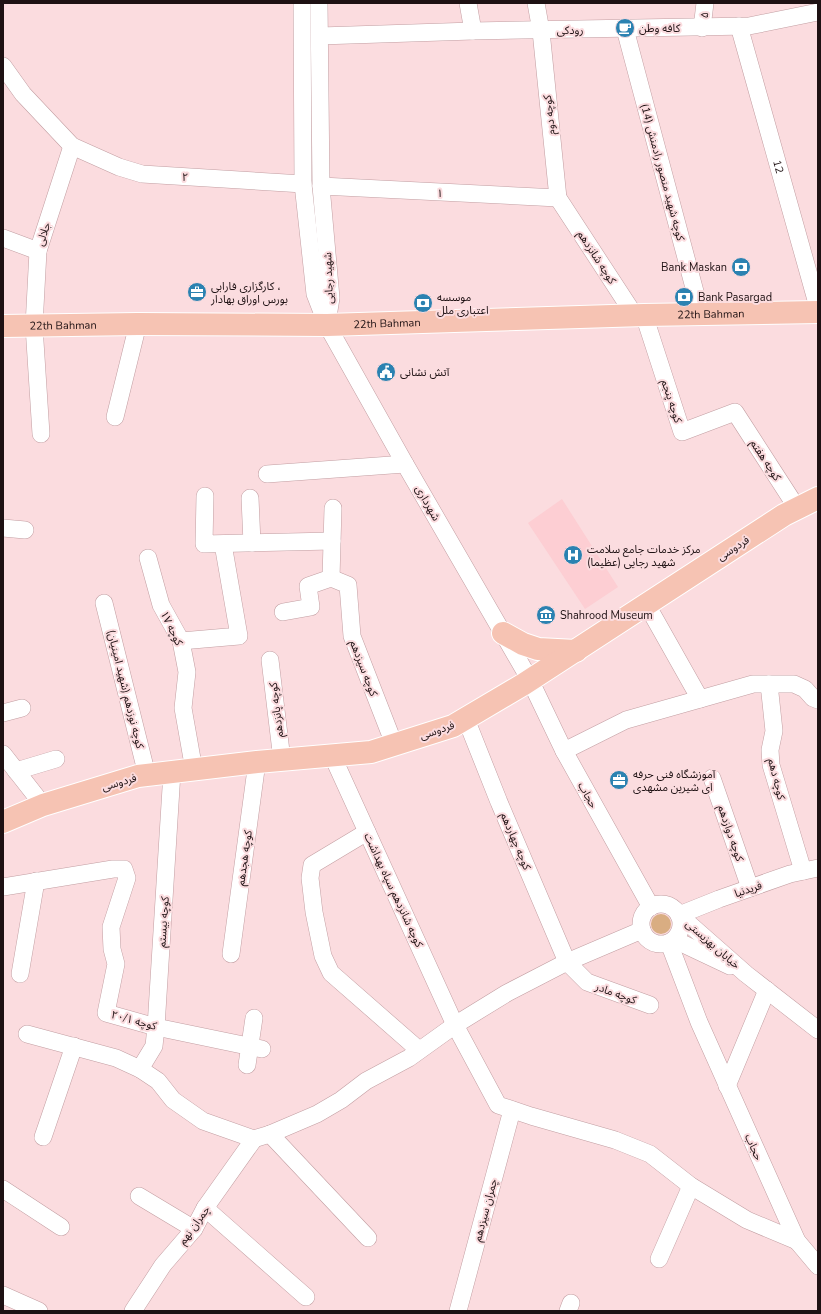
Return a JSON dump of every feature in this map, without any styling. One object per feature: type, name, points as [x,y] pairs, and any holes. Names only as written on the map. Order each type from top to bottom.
[{"type":"main road","name":"22th Bahman","points":[[3,326],[138,324],[327,325],[818,312]]},
{"type":"main road","name":"فردوسی","points":[[3,822],[43,805],[138,776],[257,762],[371,752],[454,726],[576,651],[784,515],[818,498]]},
{"type":"main road","points":[[503,633],[523,644],[538,649],[576,651]]},
{"type":"street","name":"شهید رجایی","points":[[302,3],[303,184],[315,294],[327,325]]},
{"type":"street","name":"شهید رجایی","points":[[319,3],[321,186],[331,298],[327,325]]},
{"type":"street","points":[[468,3],[473,31]]},
{"type":"street","name":"کوچه دوم","points":[[536,3],[541,31],[558,198]]},
{"type":"street","name":"۵","points":[[702,28],[705,3]]},
{"type":"street","name":"رودکی","points":[[320,36],[473,31],[541,31],[749,26],[818,12]]},
{"type":"street","name":"12","points":[[739,26],[818,308]]},
{"type":"street","name":"کوچه شهید منصور رادمنش (14)","points":[[625,29],[701,314]]},
{"type":"street","points":[[3,66],[23,94],[72,146]]},
{"type":"street","name":"۲","points":[[72,146],[119,167],[142,174],[303,184]]},
{"type":"street","name":"جلالی","points":[[41,434],[34,326],[38,251],[72,146]]},
{"type":"street","name":"۱","points":[[321,186],[558,198]]},
{"type":"street","name":"کوچه شانزدهم","points":[[558,198],[640,316]]},
{"type":"street","points":[[3,238],[38,251]]},
{"type":"street","name":"کوچه پنجم","points":[[640,316],[682,432],[735,412]]},
{"type":"street","points":[[115,417],[138,324]]},
{"type":"street","name":"شهرداری","points":[[327,325],[405,464],[530,680]]},
{"type":"street","name":"کوچه هفتم","points":[[735,412],[797,508]]},
{"type":"street","points":[[267,474],[405,464]]},
{"type":"street","points":[[204,496],[204,544],[332,541]]},
{"type":"street","points":[[250,498],[252,543]]},
{"type":"street","points":[[283,612],[311,607],[308,586],[331,578],[333,508]]},
{"type":"street","points":[[3,528],[25,530]]},
{"type":"street","points":[[181,641],[239,636],[223,544]]},
{"type":"street","name":"۱۷ کوچه","points":[[148,558],[161,605],[181,641],[187,672],[182,708],[194,770]]},
{"type":"street","name":"کوچه سیزدهم","points":[[331,578],[348,585],[352,636],[394,744]]},
{"type":"street","name":"کوچه نوزدهم (شهید امینیان)","points":[[104,603],[147,775]]},
{"type":"street","points":[[647,605],[700,699]]},
{"type":"street","name":"کوچه پانزدهم","points":[[270,660],[282,760]]},
{"type":"street","name":"حجاب","points":[[530,680],[564,751],[651,907]]},
{"type":"street","points":[[564,751],[626,720],[753,684],[794,684],[806,689],[813,698],[818,700]]},
{"type":"street","name":"کوچه دهم","points":[[769,684],[774,731],[770,750],[771,765],[811,870]]},
{"type":"street","points":[[3,713],[22,708]]},
{"type":"street","name":"کوچه چهاردهم","points":[[466,719],[499,802],[567,962]]},
{"type":"street","points":[[3,754],[43,805]]},
{"type":"street","name":"کوچه شانزدهم سپاه بهداشت","points":[[332,755],[455,1025],[498,1105],[615,1140],[650,1154],[691,1186],[747,1220],[797,1241]]},
{"type":"street","points":[[16,771],[56,759]]},
{"type":"street","name":"کوچه هجدهم","points":[[231,954],[257,762]]},
{"type":"street","name":"کوچه بیستم","points":[[140,1069],[154,1046],[172,772]]},
{"type":"street","name":"کوچه دوازدهم","points":[[712,778],[750,888]]},
{"type":"street","points":[[367,832],[312,865],[310,878],[323,956],[331,973],[419,1050]]},
{"type":"street","name":"کوچه ۲۰/۱","points":[[3,887],[113,869],[124,869],[127,878],[111,927],[112,949],[116,964],[106,1013],[156,1026],[256,1048]]},
{"type":"street","name":"فریدنیا","points":[[679,915],[790,874],[811,870]]},
{"type":"street","points":[[20,974],[36,881]]},
{"type":"street","points":[[664,904],[675,910],[679,915],[681,928],[679,935],[667,942],[650,941],[645,936],[641,924],[642,917],[651,907],[664,904]]},
{"type":"street","name":"خیابان بهزیستی","points":[[679,915],[746,974],[818,1030]]},
{"type":"street","points":[[262,1137],[317,1114],[341,1100],[366,1081],[409,1058],[455,1025],[507,993],[567,962],[642,930]]},
{"type":"street","name":"حجاب","points":[[667,942],[699,1022],[797,1241],[818,1266]]},
{"type":"street","name":"خیابان بهزیستی","points":[[667,942],[746,974]]},
{"type":"street","name":"کوچه مادر","points":[[567,962],[587,982],[650,1005]]},
{"type":"street","points":[[727,1086],[767,990]]},
{"type":"street","points":[[247,1065],[256,1048],[254,1018]]},
{"type":"street","points":[[27,1034],[116,1058],[140,1069],[158,1081],[173,1100],[203,1120],[262,1137],[368,1238]]},
{"type":"street","points":[[43,1137],[74,1046]]},
{"type":"street","name":"چمران سیزدهم","points":[[458,1311],[512,1110]]},
{"type":"street","name":"چمران نهم","points":[[133,1311],[163,1265],[194,1229],[205,1208],[262,1137]]},
{"type":"street","points":[[659,1259],[691,1186]]},
{"type":"street","points":[[3,1189],[61,1227]]},
{"type":"street","points":[[138,1196],[194,1229]]},
{"type":"street","points":[[205,1208],[306,1297]]},
{"type":"street","points":[[3,1295],[39,1311]]},
{"type":"shaded area","name":"مرکز خدمات جامع سلامت شهید رجایی (عظیما)","points":[[562,499],[618,587],[585,609],[528,523]]},
{"type":"shaded area","points":[[661,914],[668,917],[671,924],[668,931],[661,934],[654,931],[651,924],[654,917]]},
{"type":"place","name":"کافه وطن","points":[[625,28]]},
{"type":"place","name":"Bank Maskan","points":[[741,267]]},
{"type":"place","name":"کارگزاری فارابی ، بورس اوراق بهادار","points":[[197,292]]},
{"type":"place","name":"Bank Pasargad","points":[[684,297]]},
{"type":"place","name":"موسسه اعتباری ملل","points":[[423,303]]},
{"type":"place","name":"آتش نشانی","points":[[386,372]]},
{"type":"place","name":"مرکز خدمات جامع سلامت شهید رجایی (عظیما)","points":[[573,555]]},
{"type":"place","name":"Shahrood Museum","points":[[546,615]]},
{"type":"place","name":"آموزشگاه فنی حرفه ای شیرین مشهدی","points":[[619,780]]}]
